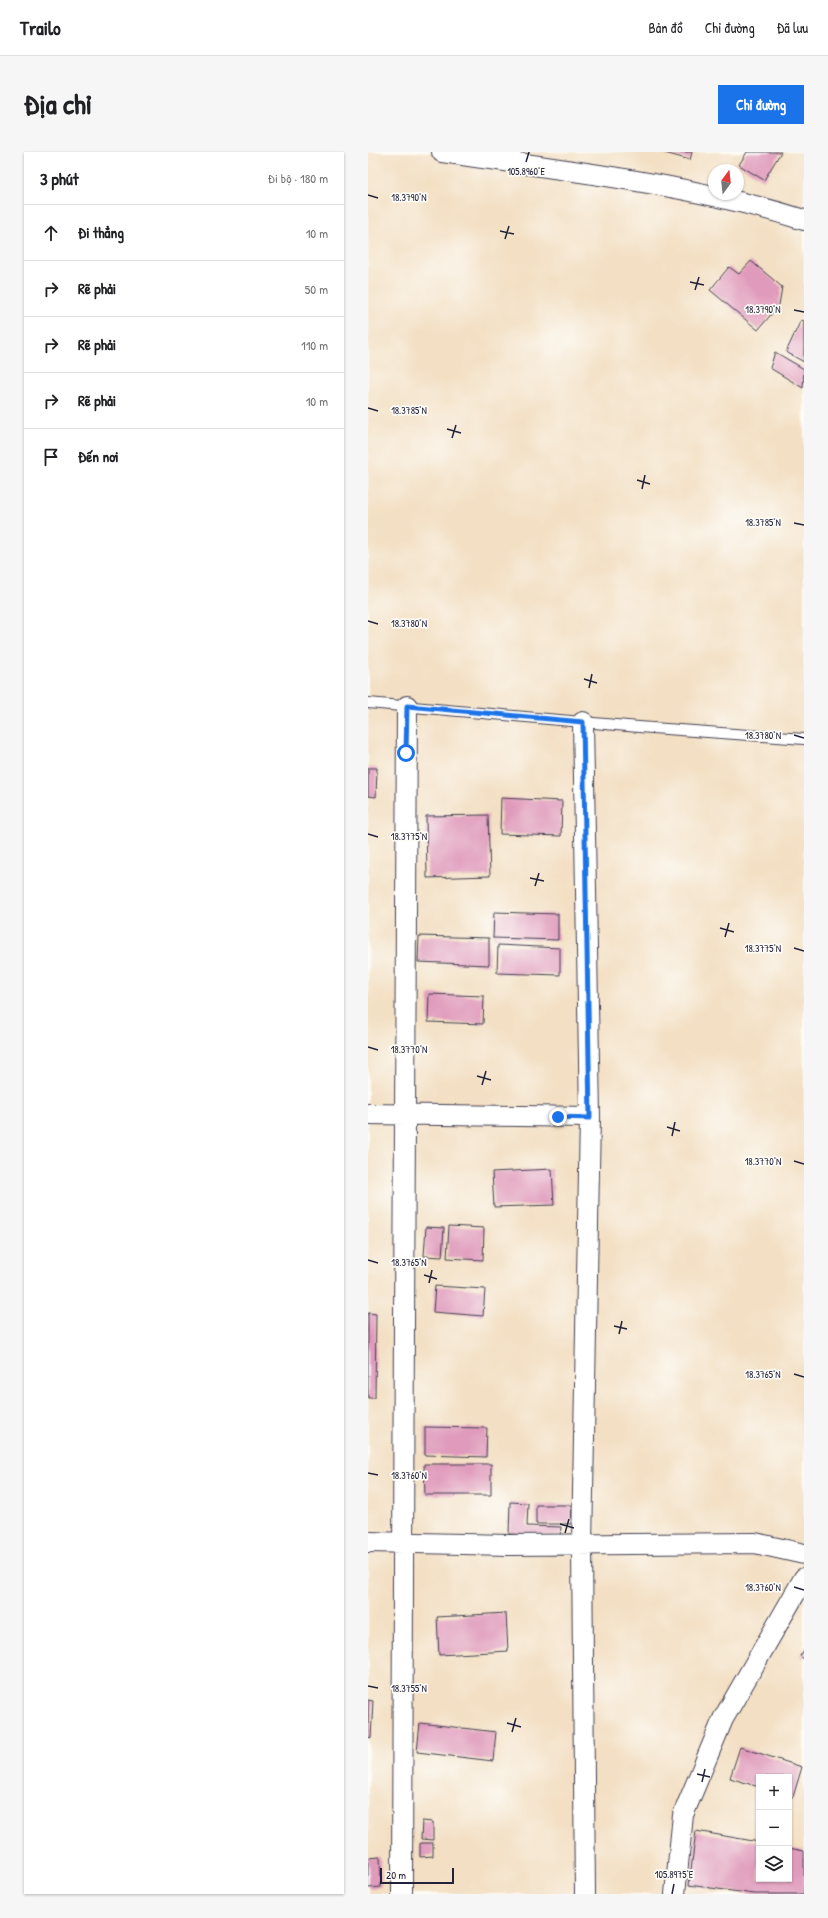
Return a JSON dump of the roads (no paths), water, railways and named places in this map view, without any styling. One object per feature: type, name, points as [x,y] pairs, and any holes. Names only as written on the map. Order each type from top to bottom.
[{"type":"street","points":[[442,152],[670,187],[719,197],[804,220]]},
{"type":"street","points":[[402,1894],[404,1543],[403,1114],[407,706]]},
{"type":"street","points":[[583,722],[590,1118],[582,1545],[585,1894]]},
{"type":"street","points":[[368,1114],[590,1118]]},
{"type":"street","points":[[368,1542],[582,1545],[755,1543],[804,1554]]},
{"type":"street","points":[[675,1894],[682,1815],[723,1719],[804,1578]]},
{"type":"lane","points":[[368,703],[583,722],[804,739]]}]
